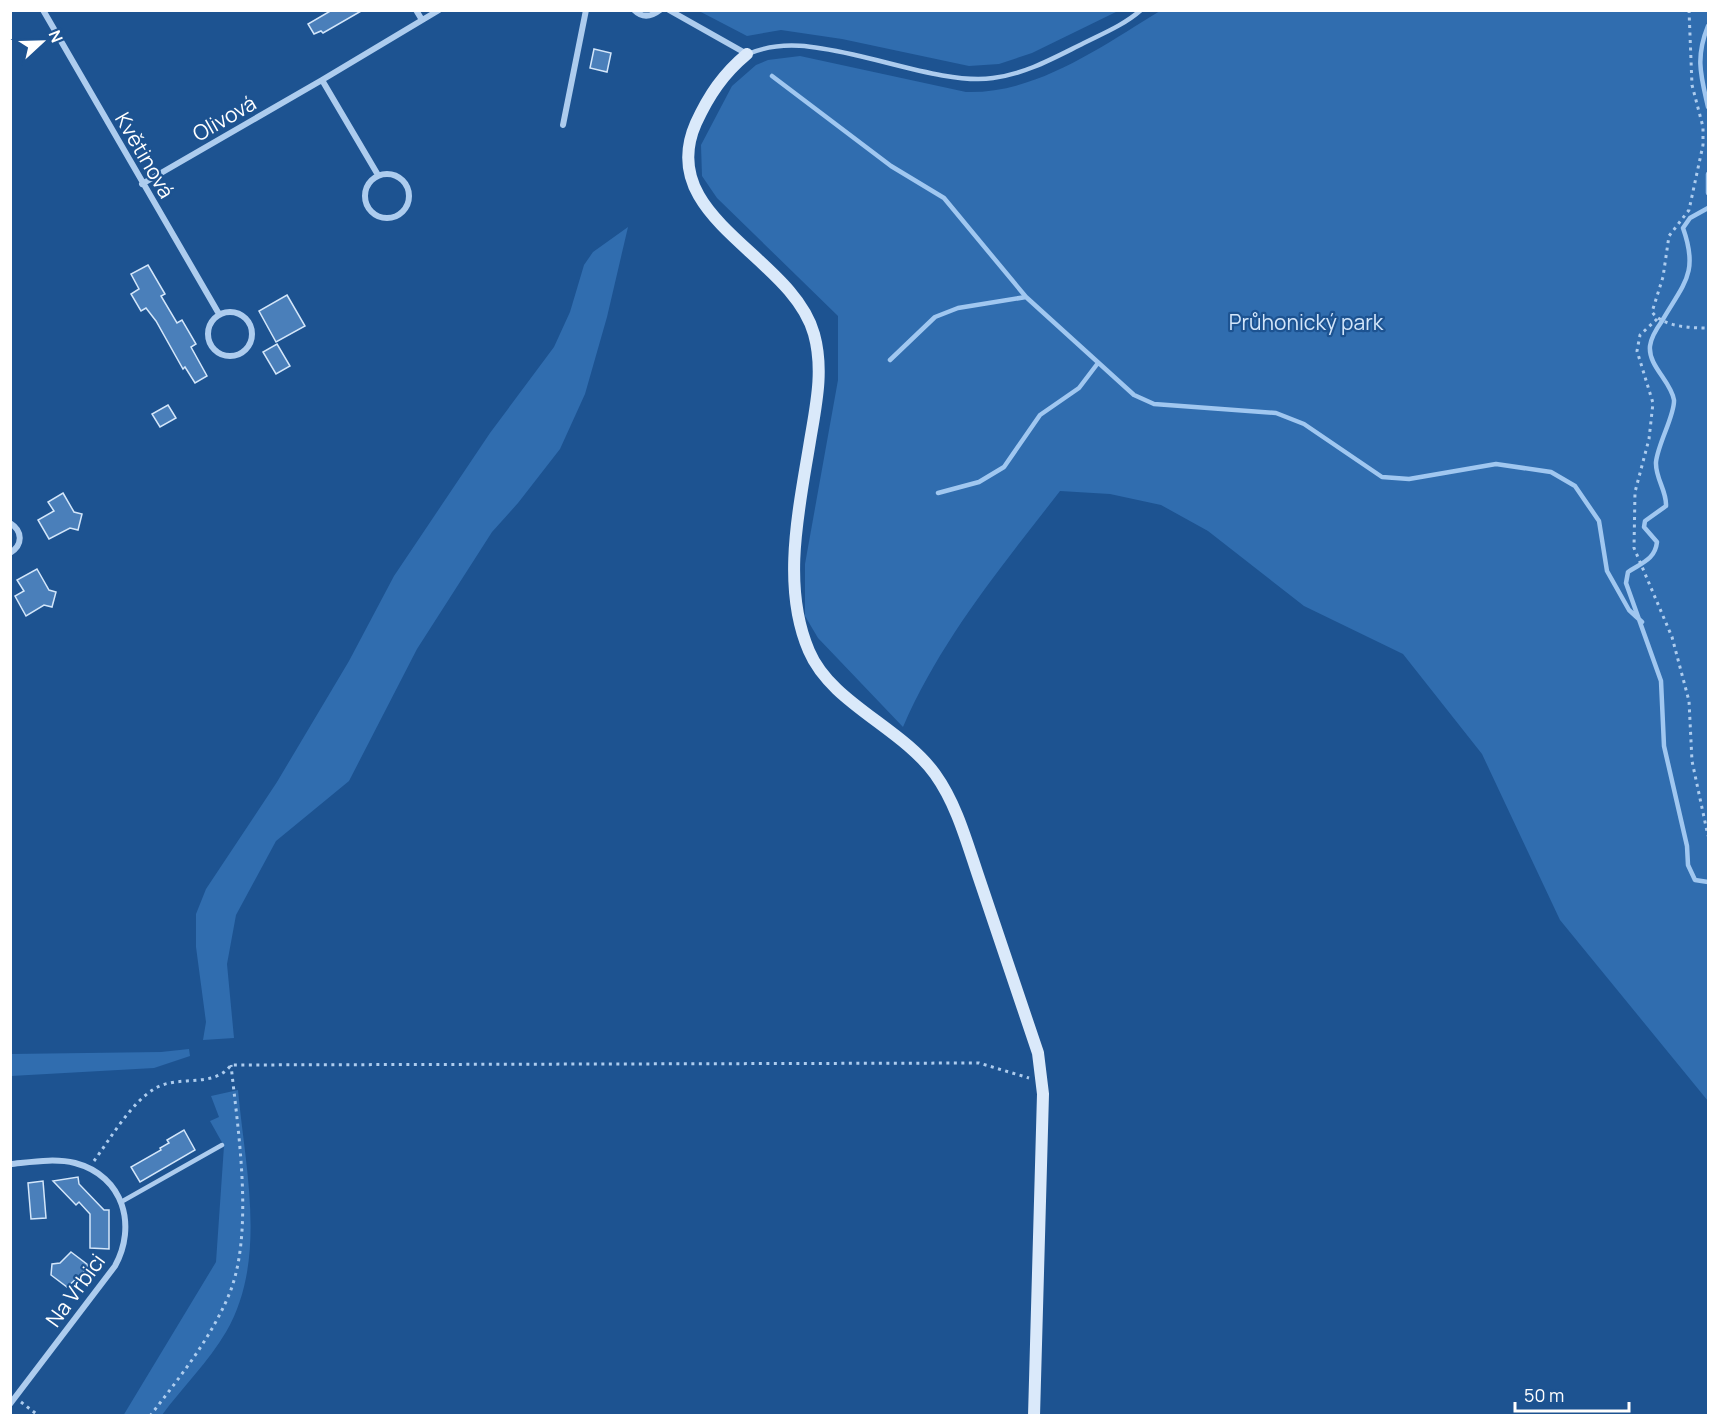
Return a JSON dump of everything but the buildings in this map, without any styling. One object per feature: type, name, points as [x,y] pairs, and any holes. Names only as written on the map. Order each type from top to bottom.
[{"type":"street","name":"Květinová","points":[[43,10],[219,314]]},
{"type":"street","points":[[416,10],[422,20]]},
{"type":"street","name":"Olivová","points":[[142,184],[439,10]]},
{"type":"street","points":[[563,126],[586,10]]},
{"type":"street","points":[[634,10],[642,16],[649,16],[660,10]]},
{"type":"street","points":[[669,10],[747,54],[726,71],[706,101],[688,141],[687,160],[697,195],[714,216],[785,286],[805,312],[813,330],[819,354],[819,389],[792,576],[802,633],[810,655],[833,685],[912,747],[947,790],[1038,1053],[1043,1081],[1034,1416]]},
{"type":"street","points":[[322,80],[378,176]]},
{"type":"street","points":[[389,174],[398,177],[407,187],[409,200],[397,216],[378,217],[367,208],[366,187],[378,176],[389,174]]},
{"type":"street","points":[[233,312],[245,318],[249,324],[250,344],[240,354],[226,356],[214,350],[210,344],[207,331],[219,314],[233,312]]},
{"type":"street","points":[[10,523],[19,531],[20,538],[17,547],[10,553]]},
{"type":"street","name":"Na Vrbici","points":[[10,1164],[73,1162],[89,1168],[105,1179],[121,1202],[127,1229],[123,1251],[115,1266],[10,1404]]},
{"type":"lane","points":[[747,54],[765,47],[802,46],[960,78],[991,79],[1019,73],[1043,63],[1109,30],[1141,10]]},
{"type":"lane","points":[[121,1202],[222,1145]]},
{"type":"path","points":[[1689,10],[1692,85],[1703,127],[1704,145],[1689,210],[1669,236],[1663,277],[1652,312],[1657,319],[1684,328],[1708,328]]},
{"type":"path","points":[[1657,319],[1640,335],[1637,351],[1653,403],[1649,439],[1635,492],[1634,548],[1672,637],[1689,701],[1692,761],[1708,836]]},
{"type":"path","points":[[231,1065],[979,1063],[1043,1081]]},
{"type":"path","points":[[89,1168],[122,1122],[153,1089],[168,1082],[208,1078],[226,1072],[231,1065]]},
{"type":"path","points":[[150,1416],[213,1329],[229,1296],[236,1273],[242,1196],[231,1065]]},
{"type":"path","points":[[15,1398],[39,1416]]},
{"type":"green space","points":[[699,11],[1118,11],[1032,53],[999,64],[969,66],[842,39],[781,30],[747,36]]},
{"type":"green space","name":"Průhonický park","points":[[1160,11],[1708,11],[1708,1101],[1560,920],[1482,754],[1403,654],[1304,606],[1208,531],[1161,505],[1110,494],[1060,491],[995,575],[954,633],[918,695],[903,727],[818,638],[805,616],[805,564],[838,380],[838,316],[717,198],[702,176],[701,145],[732,86],[756,65],[768,60],[800,56],[966,92],[992,91],[1018,85],[1068,65]]},
{"type":"green space","points":[[628,227],[607,317],[585,394],[560,449],[492,532],[417,649],[349,781],[276,841],[236,915],[227,964],[234,1038],[203,1040],[206,1022],[196,947],[196,914],[206,889],[277,782],[349,661],[394,576],[490,433],[554,347],[570,312],[584,265],[593,252]]},
{"type":"green space","points":[[189,1049],[190,1056],[154,1068],[11,1076],[11,1054],[161,1052]]},
{"type":"green space","points":[[238,1090],[250,1213],[247,1275],[239,1304],[219,1343],[162,1415],[123,1416],[216,1262],[224,1146],[210,1121],[219,1117],[211,1096]]},
{"type":"waterway","points":[[1708,26],[1700,58],[1701,76],[1708,107]]},
{"type":"waterway","points":[[772,76],[891,166],[944,198],[1026,297],[1134,395],[1154,404],[1276,413],[1304,424],[1382,477],[1409,479],[1496,464],[1551,472],[1575,486],[1599,521],[1607,571],[1629,610],[1642,622]]},
{"type":"waterway","points":[[1708,174],[1708,193]]},
{"type":"waterway","points":[[1708,208],[1690,218],[1683,228],[1690,256],[1687,277],[1654,333],[1650,346],[1652,360],[1669,386],[1674,400],[1656,462],[1666,506],[1645,521],[1644,527],[1657,542],[1656,548],[1647,560],[1628,572],[1626,583],[1661,681],[1664,746],[1687,846],[1688,865],[1695,880],[1708,882]]},
{"type":"waterway","points":[[890,360],[935,317],[958,308],[1026,297]]},
{"type":"waterway","points":[[938,493],[979,482],[1004,467],[1040,415],[1079,388],[1098,363]]}]
